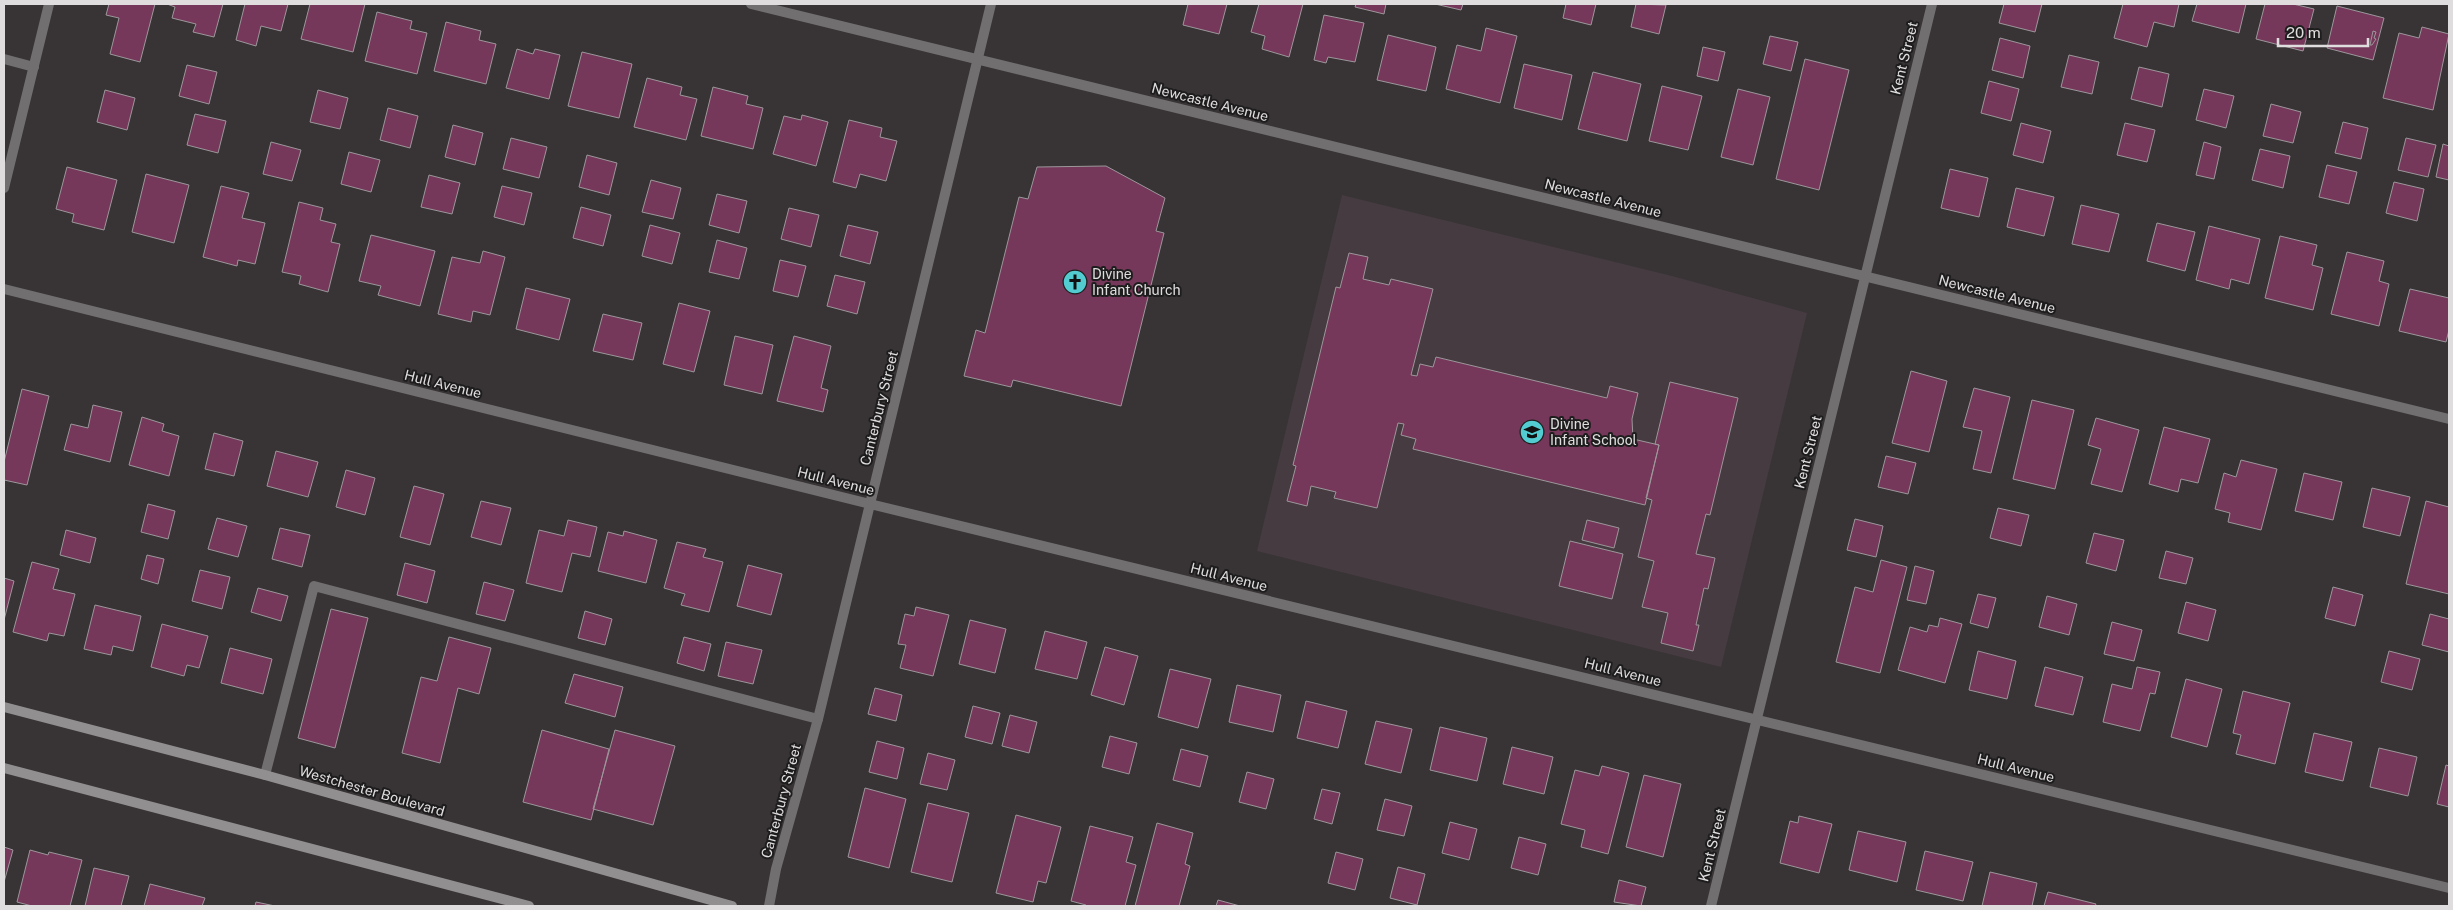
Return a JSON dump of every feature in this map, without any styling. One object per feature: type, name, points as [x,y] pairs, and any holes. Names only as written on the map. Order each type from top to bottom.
[{"type":"street","points":[[4,188],[49,4]]},
{"type":"street","name":"Newcastle Avenue","points":[[751,4],[2449,419]]},
{"type":"street","name":"Canterbury Street","points":[[769,906],[776,869],[818,719],[991,4]]},
{"type":"street","name":"Kent Street","points":[[1711,906],[1932,4]]},
{"type":"street","points":[[4,60],[34,67]]},
{"type":"street","name":"Hull Avenue","points":[[4,289],[870,504],[2449,888]]},
{"type":"street","points":[[265,775],[314,586],[818,719]]},
{"type":"street","name":"Westchester Boulevard","points":[[4,706],[265,775],[732,906]]},
{"type":"street","points":[[4,768],[529,906]]},
{"type":"shaded area","name":"Divine Infant School","points":[[1342,195],[1672,276],[1807,313],[1721,667],[1257,551]]},
{"type":"building","points":[[109,4],[155,4],[140,62],[110,54],[119,18],[106,15]]},
{"type":"building","points":[[167,4],[223,4],[214,37],[193,32],[196,24],[172,18],[175,7]]},
{"type":"building","points":[[245,4],[288,4],[281,31],[261,26],[256,46],[236,40]]},
{"type":"building","points":[[310,4],[365,4],[353,52],[301,39]]},
{"type":"building","points":[[1188,4],[1227,4],[1219,34],[1183,25]]},
{"type":"building","points":[[1259,4],[1303,4],[1289,57],[1262,49],[1265,36],[1251,32]]},
{"type":"building","points":[[1356,4],[1386,4],[1384,14],[1355,7]]},
{"type":"building","points":[[1435,4],[1463,4],[1461,10]]},
{"type":"building","points":[[1566,4],[1596,4],[1591,25],[1563,18]]},
{"type":"building","points":[[1636,4],[1666,5],[1659,34],[1631,27]]},
{"type":"building","points":[[2004,4],[2042,4],[2035,32],[1999,23]]},
{"type":"building","points":[[2123,4],[2179,4],[2174,27],[2154,22],[2147,47],[2114,38]]},
{"type":"building","points":[[2197,4],[2246,4],[2239,33],[2192,21]]},
{"type":"building","points":[[2265,4],[2293,4],[2314,9],[2303,51],[2256,39]]},
{"type":"building","points":[[2337,6],[2384,18],[2373,60],[2327,48]]},
{"type":"building","points":[[377,12],[412,21],[410,29],[427,33],[417,74],[365,61]]},
{"type":"building","points":[[1324,15],[1364,23],[1355,62],[1328,57],[1326,63],[1314,60]]},
{"type":"building","points":[[446,22],[481,31],[479,40],[496,44],[486,84],[434,71]]},
{"type":"building","points":[[2422,27],[2449,34],[2433,110],[2383,98],[2399,33],[2419,38]]},
{"type":"building","points":[[1486,28],[1517,36],[1500,103],[1446,89],[1457,45],[1481,51]]},
{"type":"building","points":[[2373,31],[2376,32],[2374,38],[2376,39],[2370,45]]},
{"type":"building","points":[[1388,35],[1436,47],[1426,91],[1377,80]]},
{"type":"building","points":[[1770,36],[1798,42],[1791,71],[1763,64]]},
{"type":"building","points":[[2000,38],[2030,46],[2023,78],[1992,70]]},
{"type":"building","points":[[1703,47],[1725,52],[1718,81],[1697,76]]},
{"type":"building","points":[[517,49],[533,54],[535,49],[560,55],[549,99],[506,88]]},
{"type":"building","points":[[582,52],[632,64],[619,118],[568,106]]},
{"type":"building","points":[[2069,55],[2099,62],[2092,94],[2061,87]]},
{"type":"building","points":[[1805,59],[1849,70],[1819,190],[1776,179]]},
{"type":"building","points":[[1524,64],[1572,75],[1562,120],[1514,108]]},
{"type":"building","points":[[187,65],[217,72],[209,104],[179,96]]},
{"type":"building","points":[[2139,67],[2169,74],[2162,107],[2131,99]]},
{"type":"building","points":[[1593,72],[1641,84],[1627,141],[1578,129]]},
{"type":"building","points":[[647,78],[682,87],[680,95],[697,99],[686,140],[634,127]]},
{"type":"building","points":[[1989,81],[2019,89],[2011,121],[1981,113]]},
{"type":"building","points":[[1662,86],[1702,96],[1688,150],[1649,141]]},
{"type":"building","points":[[713,87],[748,96],[746,104],[763,108],[753,149],[701,136]]},
{"type":"building","points":[[1738,89],[1770,97],[1753,165],[1721,157]]},
{"type":"building","points":[[2204,89],[2234,96],[2226,128],[2196,120]]},
{"type":"building","points":[[105,90],[135,98],[127,130],[97,122]]},
{"type":"building","points":[[318,90],[348,98],[340,129],[310,122]]},
{"type":"building","points":[[2271,104],[2301,112],[2293,143],[2263,136]]},
{"type":"building","points":[[388,108],[418,116],[410,148],[380,140]]},
{"type":"building","points":[[195,114],[226,121],[218,153],[187,145]]},
{"type":"building","points":[[802,115],[828,122],[816,166],[773,154],[784,116],[801,120]]},
{"type":"building","points":[[849,120],[882,128],[880,137],[897,141],[886,181],[860,174],[856,188],[833,182]]},
{"type":"building","points":[[2343,122],[2368,128],[2361,159],[2335,153]]},
{"type":"building","points":[[2021,123],[2051,131],[2043,163],[2013,155]]},
{"type":"building","points":[[2125,123],[2155,130],[2147,162],[2117,155]]},
{"type":"building","points":[[453,125],[483,133],[475,165],[445,157]]},
{"type":"building","points":[[511,138],[547,147],[539,178],[503,169]]},
{"type":"building","points":[[2406,138],[2436,145],[2428,177],[2398,170]]},
{"type":"building","points":[[271,142],[301,150],[292,181],[263,174]]},
{"type":"building","points":[[2204,142],[2221,147],[2214,179],[2196,175]]},
{"type":"building","points":[[2443,144],[2449,146],[2449,180],[2436,177]]},
{"type":"building","points":[[2260,149],[2290,156],[2283,188],[2252,180]]},
{"type":"building","points":[[349,152],[380,160],[371,192],[341,184]]},
{"type":"building","points":[[587,155],[617,163],[609,195],[579,187]]},
{"type":"building","points":[[2327,165],[2357,172],[2349,204],[2319,197]]},
{"type":"building","name":"Divine Infant Church","points":[[1106,166],[1165,198],[1156,231],[1164,233],[1121,406],[1013,380],[1011,387],[964,376],[976,330],[985,333],[1019,197],[1028,199],[1037,167]]},
{"type":"building","points":[[67,167],[117,180],[104,230],[72,222],[74,214],[56,209]]},
{"type":"building","points":[[1950,169],[1988,178],[1979,217],[1941,208]]},
{"type":"building","points":[[146,174],[189,185],[174,243],[132,232]]},
{"type":"building","points":[[429,175],[460,183],[452,214],[421,207]]},
{"type":"building","points":[[651,180],[681,188],[673,219],[642,212]]},
{"type":"building","points":[[2394,182],[2424,189],[2417,221],[2386,213]]},
{"type":"building","points":[[221,186],[249,193],[242,218],[265,223],[255,264],[238,260],[237,266],[203,257]]},
{"type":"building","points":[[502,186],[532,193],[524,225],[494,217]]},
{"type":"building","points":[[2016,188],[2054,197],[2044,236],[2007,227]]},
{"type":"building","points":[[717,194],[747,201],[739,233],[709,225]]},
{"type":"building","points":[[299,202],[323,208],[320,220],[336,224],[331,242],[340,244],[328,292],[299,284],[301,276],[282,272]]},
{"type":"building","points":[[2081,205],[2119,214],[2109,252],[2072,244]]},
{"type":"building","points":[[581,207],[611,215],[603,246],[573,238]]},
{"type":"building","points":[[789,208],[819,215],[811,247],[781,239]]},
{"type":"building","points":[[2157,223],[2195,232],[2185,271],[2147,261]]},
{"type":"building","points":[[650,225],[680,233],[672,264],[642,256]]},
{"type":"building","points":[[848,225],[878,232],[870,264],[840,256]]},
{"type":"building","points":[[2209,226],[2260,239],[2249,284],[2231,279],[2229,289],[2196,280]]},
{"type":"building","points":[[371,235],[435,251],[420,306],[378,295],[381,286],[359,281]]},
{"type":"building","points":[[2280,236],[2317,245],[2312,265],[2323,268],[2313,310],[2265,298]]},
{"type":"building","points":[[717,240],[747,248],[739,279],[709,272]]},
{"type":"building","points":[[483,251],[505,257],[490,315],[473,311],[471,322],[438,314],[452,257],[480,263]]},
{"type":"building","points":[[2347,252],[2384,261],[2379,281],[2389,284],[2379,326],[2331,314]]},
{"type":"building","points":[[1349,253],[1368,257],[1363,279],[1389,285],[1391,279],[1433,289],[1411,375],[1417,376],[1420,364],[1433,367],[1436,357],[1607,398],[1610,386],[1638,393],[1632,419],[1633,439],[1659,445],[1645,505],[1413,449],[1416,439],[1401,435],[1404,424],[1398,423],[1377,508],[1334,498],[1336,492],[1311,486],[1307,506],[1287,501],[1296,466],[1293,465],[1336,287],[1340,288]]},
{"type":"building","points":[[780,260],[806,266],[798,297],[773,291]]},
{"type":"building","points":[[835,275],[865,282],[857,314],[827,306]]},
{"type":"building","points":[[526,288],[570,299],[559,340],[516,329]]},
{"type":"building","points":[[2410,289],[2449,298],[2449,330],[2446,342],[2399,331]]},
{"type":"building","points":[[679,303],[710,311],[694,372],[663,364]]},
{"type":"building","points":[[603,314],[642,323],[633,360],[593,351]]},
{"type":"building","points":[[735,336],[773,345],[762,394],[724,385]]},
{"type":"building","points":[[794,336],[831,346],[821,388],[828,390],[823,412],[777,401]]},
{"type":"building","points":[[1911,371],[1947,381],[1929,452],[1892,443]]},
{"type":"building","points":[[1670,382],[1738,398],[1710,515],[1706,514],[1696,554],[1715,558],[1708,589],[1704,588],[1696,625],[1699,625],[1693,651],[1661,643],[1668,613],[1642,607],[1654,561],[1638,557],[1652,500],[1646,498],[1659,445],[1655,444]]},
{"type":"building","points":[[1974,388],[2010,397],[1991,473],[1973,469],[1982,431],[1963,427]]},
{"type":"building","points":[[22,389],[49,396],[27,485],[4,480],[4,462]]},
{"type":"building","points":[[2032,400],[2074,410],[2055,489],[2013,479]]},
{"type":"building","points":[[93,405],[122,412],[110,462],[64,450],[71,424],[88,428]]},
{"type":"building","points":[[142,417],[164,424],[162,431],[179,436],[169,476],[129,465]]},
{"type":"building","points":[[2096,418],[2139,430],[2122,492],[2091,484],[2101,449],[2088,445]]},
{"type":"building","points":[[2164,427],[2210,439],[2198,483],[2181,479],[2178,492],[2149,484]]},
{"type":"building","points":[[214,433],[243,441],[234,476],[205,469]]},
{"type":"building","points":[[276,451],[318,462],[308,497],[267,486]]},
{"type":"building","points":[[1886,456],[1916,463],[1908,494],[1878,487]]},
{"type":"building","points":[[2241,460],[2277,469],[2261,530],[2228,522],[2230,513],[2215,509],[2224,473],[2236,477]]},
{"type":"building","points":[[346,470],[375,478],[365,515],[336,507]]},
{"type":"building","points":[[2304,473],[2342,482],[2333,520],[2295,511]]},
{"type":"building","points":[[414,486],[444,494],[430,545],[400,537]]},
{"type":"building","points":[[2372,488],[2410,497],[2400,536],[2363,527]]},
{"type":"building","points":[[481,501],[511,508],[501,545],[471,537]]},
{"type":"building","points":[[2426,501],[2449,507],[2449,594],[2406,584]]},
{"type":"building","points":[[148,504],[175,511],[168,539],[141,532]]},
{"type":"building","points":[[1998,508],[2029,515],[2021,546],[1990,538]]},
{"type":"building","points":[[217,518],[247,526],[238,557],[208,549]]},
{"type":"building","points":[[1855,519],[1883,526],[1876,557],[1847,550]]},
{"type":"building","points":[[568,520],[597,527],[590,557],[572,553],[562,592],[526,583],[539,530],[564,536]]},
{"type":"building","points":[[1587,520],[1619,528],[1614,548],[1582,540]]},
{"type":"building","points":[[280,528],[310,535],[302,567],[272,559]]},
{"type":"building","points":[[66,530],[96,538],[90,563],[60,555]]},
{"type":"building","points":[[624,531],[657,540],[646,583],[598,571],[608,532],[623,536]]},
{"type":"building","points":[[2094,533],[2124,540],[2116,571],[2086,563]]},
{"type":"building","points":[[1570,541],[1623,554],[1612,599],[1559,586]]},
{"type":"building","points":[[677,542],[706,549],[703,557],[723,562],[709,612],[681,605],[685,594],[664,588]]},
{"type":"building","points":[[2166,551],[2193,558],[2186,584],[2159,578]]},
{"type":"building","points":[[147,555],[164,559],[158,584],[141,579]]},
{"type":"building","points":[[1881,560],[1907,567],[1880,673],[1836,662],[1855,587],[1873,592]]},
{"type":"building","points":[[32,562],[59,569],[53,589],[75,594],[64,636],[49,633],[47,641],[13,632]]},
{"type":"building","points":[[405,563],[435,571],[427,603],[397,595]]},
{"type":"building","points":[[748,565],[782,574],[771,615],[737,606]]},
{"type":"building","points":[[1915,566],[1934,571],[1926,604],[1907,600]]},
{"type":"building","points":[[200,570],[230,577],[222,609],[192,601]]},
{"type":"building","points":[[4,578],[14,581],[4,620]]},
{"type":"building","points":[[484,582],[514,590],[505,621],[476,614]]},
{"type":"building","points":[[2333,587],[2363,595],[2355,626],[2325,618]]},
{"type":"building","points":[[258,588],[288,596],[281,621],[251,612]]},
{"type":"building","points":[[1978,594],[1996,598],[1988,628],[1970,623]]},
{"type":"building","points":[[2047,596],[2077,604],[2069,635],[2039,627]]},
{"type":"building","points":[[2186,602],[2216,610],[2208,641],[2178,633]]},
{"type":"building","points":[[95,605],[141,616],[133,651],[113,646],[111,655],[84,649]]},
{"type":"building","points":[[916,607],[949,615],[933,676],[900,668],[906,645],[898,644],[905,614],[914,616]]},
{"type":"building","points":[[331,609],[368,618],[335,748],[298,738]]},
{"type":"building","points":[[585,611],[612,619],[605,645],[578,638]]},
{"type":"building","points":[[2430,614],[2449,619],[2449,652],[2422,645]]},
{"type":"building","points":[[1940,618],[1962,624],[1945,683],[1898,670],[1910,627],[1927,632],[1929,625],[1938,627]]},
{"type":"building","points":[[970,620],[1006,629],[995,673],[959,664]]},
{"type":"building","points":[[2112,622],[2142,630],[2134,661],[2104,654]]},
{"type":"building","points":[[162,624],[208,636],[199,668],[187,665],[184,676],[151,667]]},
{"type":"building","points":[[1045,631],[1087,642],[1077,679],[1035,669]]},
{"type":"building","points":[[449,637],[491,648],[479,694],[458,688],[440,763],[402,753],[421,677],[437,681]]},
{"type":"building","points":[[684,637],[711,644],[704,671],[677,663]]},
{"type":"building","points":[[726,642],[762,650],[753,684],[718,676]]},
{"type":"building","points":[[1105,647],[1138,656],[1124,705],[1091,695]]},
{"type":"building","points":[[230,648],[272,659],[263,694],[221,683]]},
{"type":"building","points":[[1978,651],[2016,661],[2007,699],[1969,690]]},
{"type":"building","points":[[2389,651],[2420,659],[2412,690],[2381,682]]},
{"type":"building","points":[[2045,667],[2083,677],[2073,715],[2035,706]]},
{"type":"building","points":[[2137,667],[2160,672],[2155,694],[2150,693],[2140,731],[2103,722],[2112,684],[2132,689]]},
{"type":"building","points":[[1170,669],[1211,679],[1198,728],[1158,717]]},
{"type":"building","points":[[574,674],[623,687],[615,717],[565,703]]},
{"type":"building","points":[[2186,679],[2222,689],[2207,747],[2171,737]]},
{"type":"building","points":[[1237,685],[1281,695],[1273,732],[1229,722]]},
{"type":"building","points":[[875,688],[902,695],[896,721],[868,714]]},
{"type":"building","points":[[2243,691],[2290,703],[2275,764],[2236,754],[2241,735],[2233,733]]},
{"type":"building","points":[[1306,701],[1347,711],[1338,748],[1297,738]]},
{"type":"building","points":[[973,706],[1000,713],[992,744],[965,737]]},
{"type":"building","points":[[1010,715],[1037,722],[1029,753],[1002,746]]},
{"type":"building","points":[[1376,721],[1412,729],[1401,773],[1365,764]]},
{"type":"building","points":[[1440,727],[1487,738],[1477,781],[1430,770]]},
{"type":"building","points":[[542,730],[609,749],[591,820],[523,802]]},
{"type":"building","points":[[615,730],[675,746],[653,825],[593,809]]},
{"type":"building","points":[[2314,733],[2352,742],[2343,781],[2305,772]]},
{"type":"building","points":[[1110,736],[1137,743],[1129,774],[1102,767]]},
{"type":"building","points":[[877,741],[904,748],[897,779],[869,772]]},
{"type":"building","points":[[1512,747],[1553,757],[1544,794],[1503,784]]},
{"type":"building","points":[[2379,748],[2417,757],[2408,796],[2370,787]]},
{"type":"building","points":[[1181,749],[1208,756],[1200,787],[1173,780]]},
{"type":"building","points":[[928,753],[955,760],[947,790],[920,784]]},
{"type":"building","points":[[2446,765],[2449,766],[2449,807],[2437,804]]},
{"type":"building","points":[[1602,766],[1629,773],[1608,854],[1581,847],[1585,830],[1561,824],[1575,770],[1599,776]]},
{"type":"building","points":[[1247,772],[1274,779],[1266,809],[1239,802]]},
{"type":"building","points":[[1644,775],[1681,784],[1663,857],[1626,847]]},
{"type":"building","points":[[865,788],[906,799],[889,868],[848,857]]},
{"type":"building","points":[[1322,789],[1340,793],[1332,824],[1314,819]]},
{"type":"building","points":[[1385,799],[1412,806],[1404,836],[1377,830]]},
{"type":"building","points":[[928,803],[969,813],[952,882],[911,872]]},
{"type":"building","points":[[1016,815],[1061,827],[1046,883],[1038,881],[1033,902],[996,893]]},
{"type":"building","points":[[1799,816],[1832,824],[1819,873],[1780,863],[1790,821],[1798,823]]},
{"type":"building","points":[[1450,822],[1477,829],[1469,860],[1442,853]]},
{"type":"building","points":[[1157,823],[1193,833],[1185,864],[1190,866],[1179,906],[1135,906]]},
{"type":"building","points":[[1090,826],[1133,837],[1126,862],[1136,865],[1125,906],[1085,906],[1071,901]]},
{"type":"building","points":[[1858,831],[1906,842],[1897,882],[1849,870]]},
{"type":"building","points":[[1519,837],[1546,844],[1538,875],[1511,868]]},
{"type":"building","points":[[4,847],[13,850],[4,882]]},
{"type":"building","points":[[30,850],[48,855],[49,852],[82,860],[70,906],[32,906],[17,902]]},
{"type":"building","points":[[1925,851],[1973,862],[1963,901],[1916,890]]},
{"type":"building","points":[[1336,852],[1363,859],[1355,890],[1328,883]]},
{"type":"building","points":[[1398,867],[1425,874],[1417,905],[1390,898]]},
{"type":"building","points":[[94,868],[129,876],[121,906],[85,906]]},
{"type":"building","points":[[1990,872],[2037,883],[2032,906],[1982,906]]},
{"type":"building","points":[[1619,880],[1646,887],[1641,906],[1614,902]]},
{"type":"building","points":[[150,884],[205,898],[202,906],[144,906]]},
{"type":"building","points":[[2048,892],[2096,904],[2095,906],[2044,906]]},
{"type":"building","points":[[1218,900],[1240,906],[1216,906]]},
{"type":"building","points":[[256,902],[275,906],[255,906]]},
{"type":"place","name":"Divine Infant Church","points":[[1075,282]]},
{"type":"place","name":"Divine Infant School","points":[[1532,432]]}]
